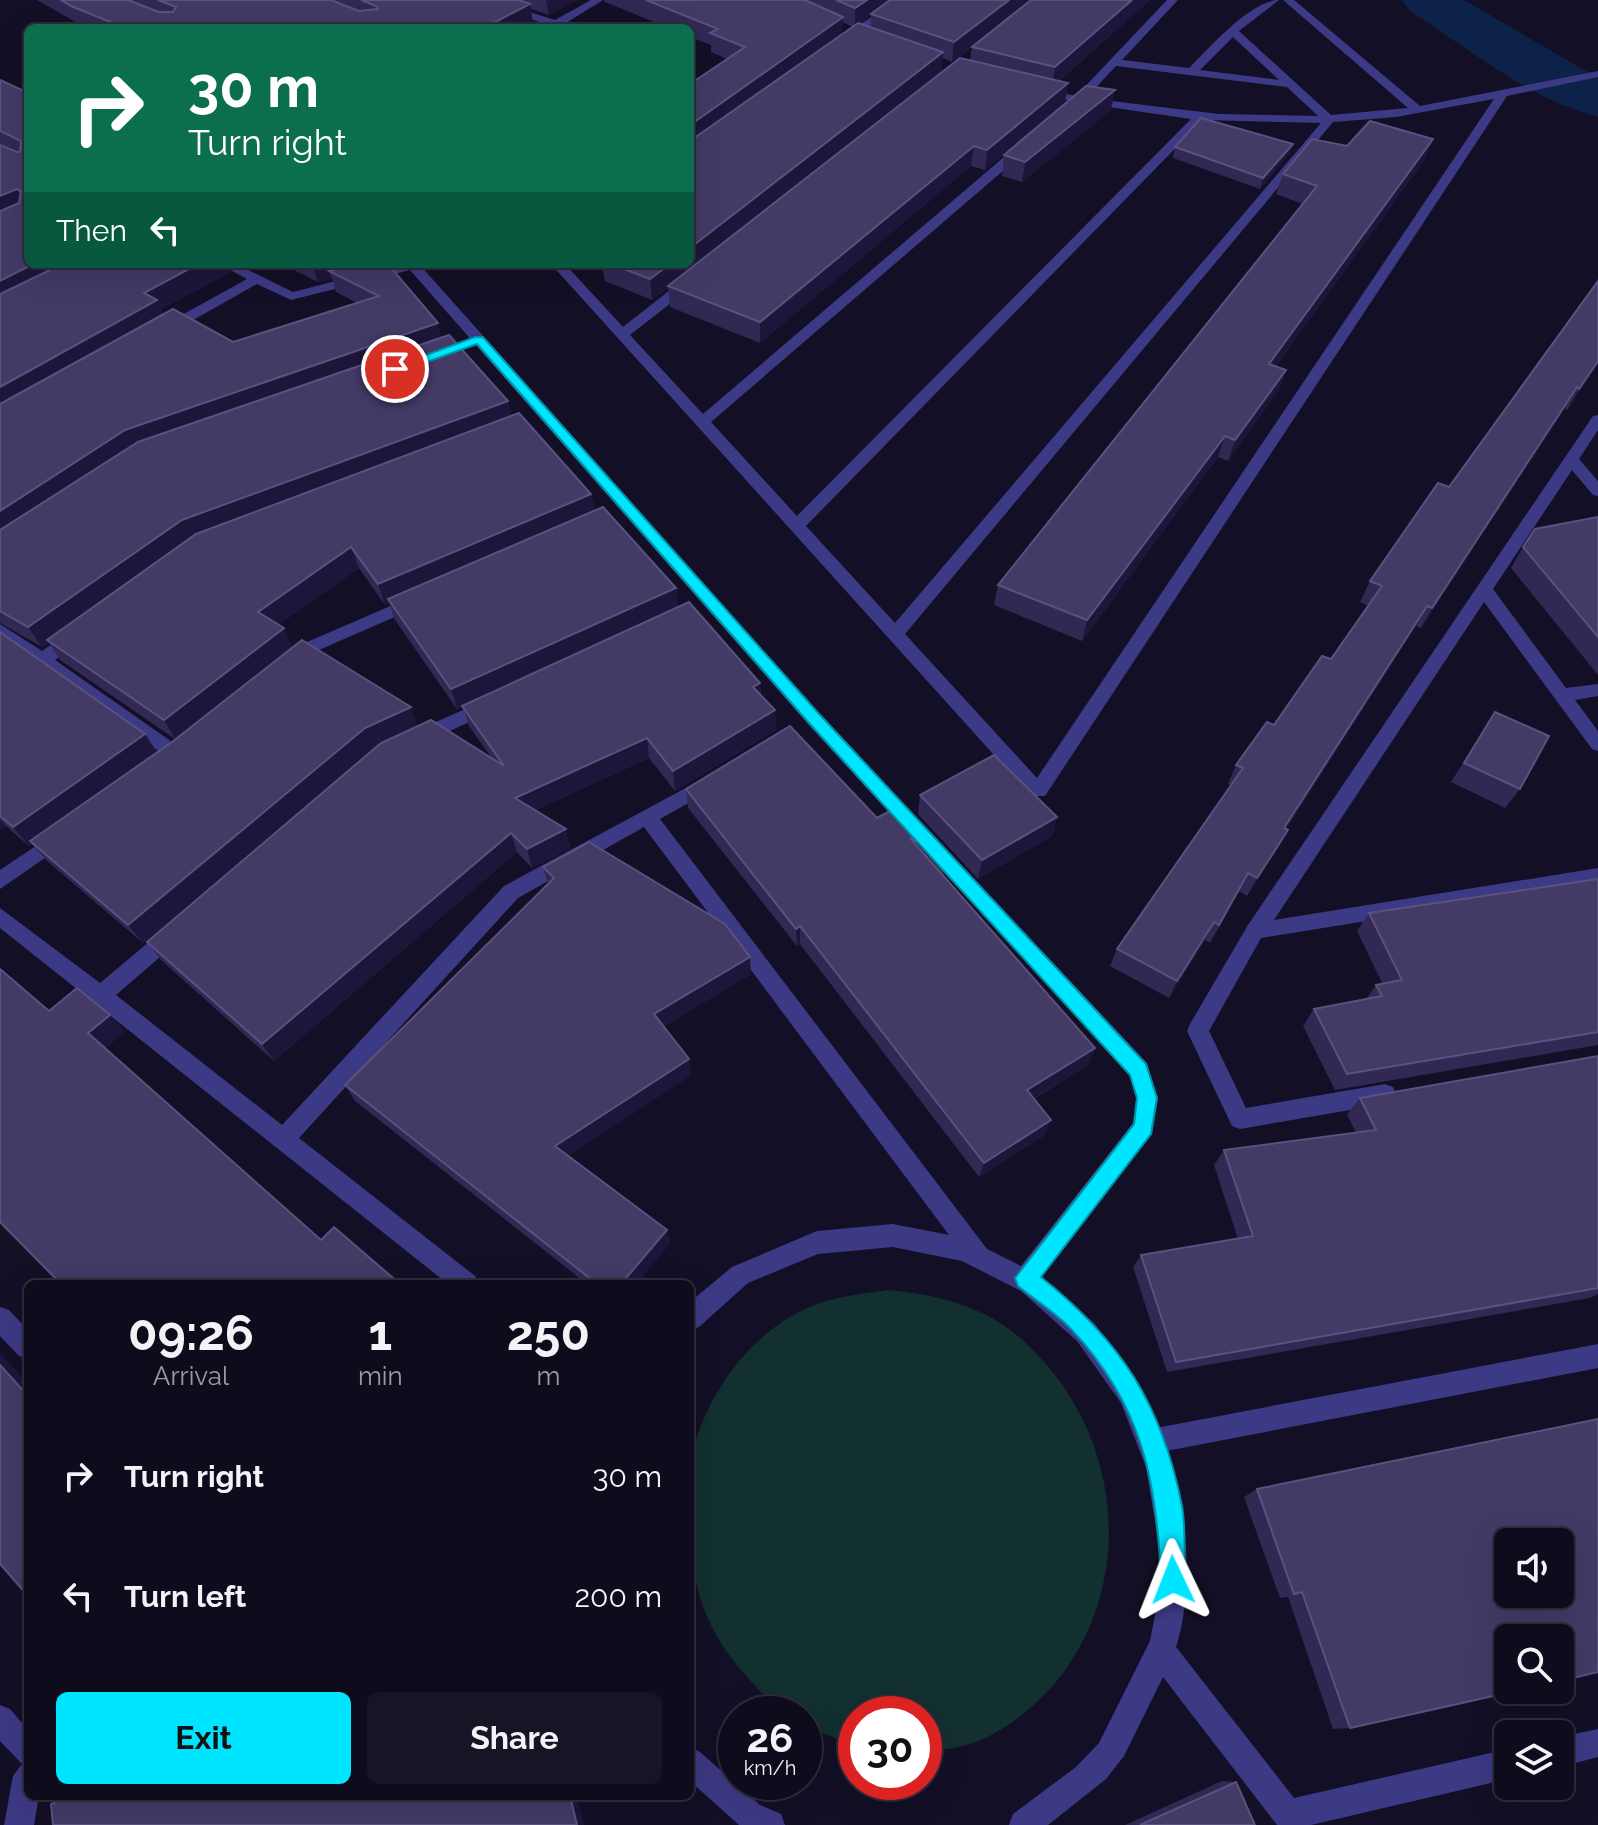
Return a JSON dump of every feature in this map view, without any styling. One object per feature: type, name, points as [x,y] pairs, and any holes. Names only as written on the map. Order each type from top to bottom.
[{"type":"street","points":[[480,0],[547,24]]},
{"type":"street","points":[[556,24],[598,0]]},
{"type":"street","points":[[837,45],[904,0]]},
{"type":"street","points":[[1054,121],[1078,101],[1173,0]]},
{"type":"street","points":[[1190,73],[1233,31],[1274,0]]},
{"type":"street","points":[[1288,0],[1416,109]]},
{"type":"street","points":[[837,30],[865,41]]},
{"type":"street","points":[[1233,31],[1329,120]]},
{"type":"street","points":[[1112,62],[1287,84]]},
{"type":"street","points":[[1032,90],[1078,101],[1200,116],[1329,120],[1416,109],[1598,74]]},
{"type":"street","points":[[562,268],[1038,791],[1503,94]]},
{"type":"street","points":[[796,526],[1200,116]]},
{"type":"street","points":[[895,634],[1329,120]]},
{"type":"street","points":[[702,422],[1030,142]]},
{"type":"street","points":[[234,268],[291,296],[401,268]]},
{"type":"street","points":[[415,268],[472,342],[808,723],[1139,1070],[1147,1098],[1144,1127],[1026,1278]]},
{"type":"street","points":[[622,335],[696,276]]},
{"type":"street","points":[[149,340],[257,279]]},
{"type":"street","points":[[1411,1090],[1240,1119],[1198,1031],[1255,931],[1598,419]]},
{"type":"street","points":[[1572,461],[1598,491]]},
{"type":"street","points":[[1485,591],[1598,744]]},
{"type":"street","points":[[276,675],[313,646],[428,596]]},
{"type":"street","points":[[42,660],[90,625]]},
{"type":"street","points":[[0,630],[176,754]]},
{"type":"street","points":[[1562,695],[1598,690]]},
{"type":"street","points":[[395,748],[510,696]]},
{"type":"street","points":[[283,1140],[511,892],[649,819],[725,773]]},
{"type":"street","points":[[649,819],[977,1253]]},
{"type":"street","points":[[0,881],[75,827]]},
{"type":"street","points":[[1255,931],[1598,876]]},
{"type":"street","points":[[0,916],[462,1280]]},
{"type":"street","points":[[100,996],[194,916]]},
{"type":"street","points":[[694,1314],[739,1275],[815,1242],[896,1235],[977,1253],[1026,1278],[1078,1321],[1113,1364],[1153,1441],[1170,1509],[1173,1565],[1161,1651],[1106,1759],[1024,1825]]},
{"type":"street","points":[[0,1319],[24,1343]]},
{"type":"street","points":[[1153,1441],[1598,1356]]},
{"type":"street","points":[[1161,1651],[1292,1819],[1494,1768]]},
{"type":"street","points":[[0,1719],[24,1747]]},
{"type":"street","points":[[1574,1749],[1598,1743]]},
{"type":"street","points":[[694,1766],[750,1822]]},
{"type":"street","points":[[19,1825],[24,1798]]},
{"type":"green space","points":[[888,1290],[921,1294],[969,1307],[999,1322],[1047,1365],[1074,1404],[1094,1446],[1106,1491],[1109,1537],[1104,1583],[1089,1627],[1066,1669],[1046,1693],[1009,1725],[981,1740],[942,1749],[942,1696],[838,1696],[838,1739],[822,1733],[822,1696],[765,1696],[720,1642],[702,1603],[694,1568],[694,1447],[708,1409],[733,1369],[766,1334],[805,1309],[835,1299]]},
{"type":"building","points":[[61,0],[128,0],[159,12],[173,12],[176,7],[158,0],[331,0],[359,11],[378,9],[361,0],[519,0],[530,4],[492,24],[115,24]]},
{"type":"building","points":[[646,0],[805,0],[843,17],[694,122],[694,81],[745,47],[710,33],[718,29]]},
{"type":"building","points":[[836,0],[867,0],[855,8]]},
{"type":"building","points":[[890,0],[1009,0],[954,42],[871,14]]},
{"type":"building","points":[[1031,0],[1132,0],[1055,67],[972,47]]},
{"type":"building","points":[[858,23],[943,52],[694,245],[694,138]]},
{"type":"building","points":[[960,58],[1068,83],[987,150],[974,146],[760,322],[668,286]]},
{"type":"building","points":[[0,80],[24,91],[25,268],[0,281],[0,211],[19,203],[21,191],[17,189],[0,196],[0,145],[20,152],[21,141],[0,131]]},
{"type":"building","points":[[1086,86],[1115,90],[1025,162],[1004,155]]},
{"type":"building","points":[[1201,118],[1293,144],[1263,178],[1175,147]]},
{"type":"building","points":[[1370,121],[1433,139],[1269,364],[1286,370],[1235,440],[1225,436],[1087,620],[998,585],[1317,186],[1283,174],[1312,139],[1347,146]]},
{"type":"building","points":[[54,268],[191,268],[144,293],[157,300],[0,387],[0,294]]},
{"type":"building","points":[[341,268],[391,268],[438,323],[125,430],[0,511],[0,404],[173,309],[233,342],[379,296],[329,271]]},
{"type":"building","points":[[621,268],[665,268],[650,279]]},
{"type":"building","points":[[1598,281],[1598,361],[1579,389],[1577,387],[1432,608],[1427,606],[1284,828],[1288,830],[1257,878],[1248,873],[1219,925],[1214,922],[1177,981],[1117,949],[1243,768],[1236,765],[1267,722],[1274,725],[1322,656],[1331,659],[1382,586],[1370,581],[1438,483],[1449,487]]},
{"type":"building","points":[[449,335],[508,401],[182,520],[28,627],[0,611],[0,530],[138,442]]},
{"type":"building","points":[[519,413],[591,494],[378,584],[351,547],[258,612],[284,628],[164,720],[47,640],[196,534]]},
{"type":"building","points":[[603,507],[676,588],[451,689],[388,599]]},
{"type":"building","points":[[1598,517],[1598,637],[1523,547],[1535,529]]},
{"type":"building","points":[[689,602],[760,683],[753,687],[775,710],[673,771],[647,738],[515,798],[566,829],[527,849],[511,833],[262,1044],[147,942],[381,743],[431,720],[504,766],[462,706]]},
{"type":"building","points":[[0,632],[145,734],[13,827],[0,816]]},
{"type":"building","points":[[302,640],[411,707],[365,728],[128,925],[30,841],[172,742]]},
{"type":"building","points":[[1495,712],[1549,736],[1520,789],[1464,763]]},
{"type":"building","points":[[790,726],[877,818],[899,806],[946,857],[910,838],[1095,1048],[1027,1090],[1051,1120],[984,1163],[800,926],[796,929],[686,789]]},
{"type":"building","points":[[994,755],[1057,817],[982,860],[920,795]]},
{"type":"building","points":[[589,842],[725,924],[750,957],[654,1014],[689,1059],[555,1146],[667,1230],[624,1280],[592,1280],[345,1085],[554,878],[543,867]]},
{"type":"building","points":[[1598,879],[1598,1032],[1347,1074],[1314,1009],[1382,996],[1376,985],[1402,980],[1369,913]]},
{"type":"building","points":[[0,969],[49,1011],[77,988],[110,1015],[88,1033],[321,1240],[334,1227],[395,1280],[57,1280],[0,1222]]},
{"type":"building","points":[[1598,1056],[1598,1288],[1176,1362],[1141,1255],[1253,1236],[1224,1150],[1376,1130],[1360,1098]]},
{"type":"building","points":[[0,1365],[24,1392],[24,1591],[0,1564]]},
{"type":"building","points":[[1598,1419],[1598,1672],[1574,1678],[1574,1624],[1494,1624],[1494,1696],[1350,1728],[1302,1592],[1294,1594],[1257,1489]]},
{"type":"building","points":[[1236,1782],[1255,1825],[1140,1825]]},
{"type":"building","points":[[60,1800],[571,1800],[577,1825],[53,1825],[51,1804]]},
{"type":"waterway","points":[[1428,0],[1544,73],[1598,100]]},
{"type":"route","points":[[395,369],[479,339],[814,719],[1139,1070],[1147,1098],[1144,1127],[1026,1278],[1078,1321],[1121,1375],[1143,1419],[1153,1441],[1170,1509],[1173,1580]]}]
